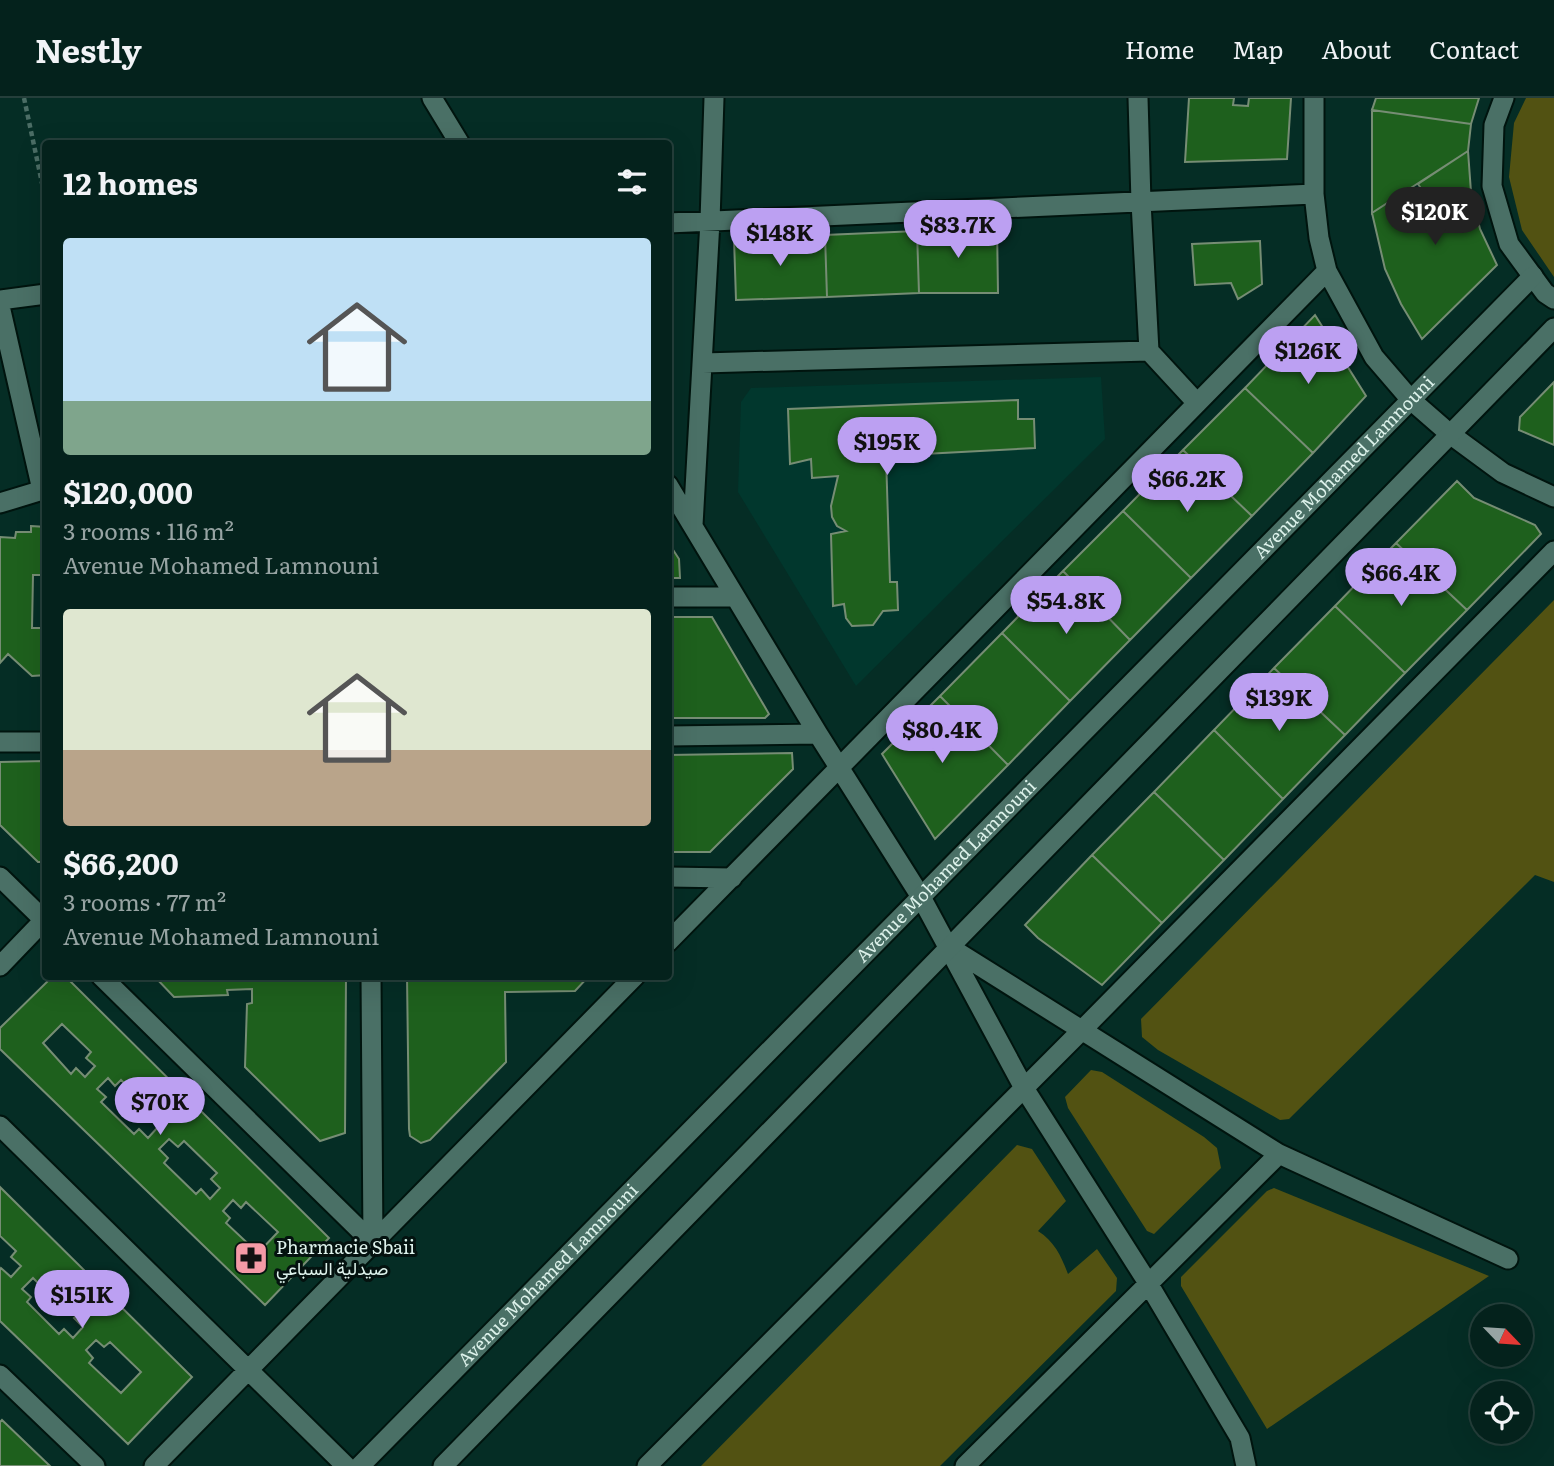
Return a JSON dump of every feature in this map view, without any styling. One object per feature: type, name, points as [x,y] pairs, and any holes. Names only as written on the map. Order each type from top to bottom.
[{"type":"street","points":[[432,98],[458,140]]},
{"type":"street","points":[[693,525],[714,98]]},
{"type":"street","points":[[1138,98],[1149,351],[1197,403]]},
{"type":"street","points":[[1314,98],[1314,194],[1326,271],[1374,358],[1411,400],[1451,434],[1503,473],[1554,497]]},
{"type":"street","points":[[1504,98],[1494,125],[1492,186],[1509,244],[1545,293],[1554,299]]},
{"type":"street","points":[[672,223],[1314,194]]},
{"type":"street","points":[[672,938],[1326,271]]},
{"type":"street","name":"Avenue Mohamed Lamnouni","points":[[360,1466],[1533,276]]},
{"type":"street","points":[[0,300],[42,295]]},
{"type":"street","points":[[0,306],[42,482]]},
{"type":"street","points":[[443,1466],[1554,328]]},
{"type":"street","points":[[703,363],[1149,351]]},
{"type":"street","points":[[0,503],[42,491]]},
{"type":"street","points":[[672,491],[817,734],[921,897],[1024,1088],[1148,1283],[1240,1438],[1246,1466]]},
{"type":"street","points":[[647,1466],[1554,551]]},
{"type":"street","points":[[672,597],[735,597]]},
{"type":"street","points":[[672,736],[817,734]]},
{"type":"street","points":[[0,742],[42,742]]},
{"type":"street","points":[[0,877],[42,917]]},
{"type":"street","points":[[672,877],[732,878]]},
{"type":"street","points":[[0,965],[42,923]]},
{"type":"street","points":[[950,948],[1279,1154],[1508,1259]]},
{"type":"street","points":[[105,980],[373,1243]]},
{"type":"street","points":[[371,980],[373,1243]]},
{"type":"street","points":[[154,1466],[631,980]]},
{"type":"street","points":[[0,1126],[346,1466]]},
{"type":"street","points":[[965,1466],[1279,1154]]},
{"type":"street","points":[[0,1375],[95,1466]]},
{"type":"path","points":[[24,98],[42,183]]},
{"type":"shaded area","points":[[1526,98],[1554,98],[1554,277],[1522,230],[1509,177],[1514,123]]},
{"type":"shaded area","points":[[1101,377],[1105,439],[856,686],[738,492],[741,402],[751,388]]},
{"type":"shaded area","points":[[1554,600],[1554,882],[1535,875],[1289,1119],[1280,1120],[1158,1050],[1142,1037],[1141,1019]]},
{"type":"shaded area","points":[[1091,1070],[1102,1072],[1217,1148],[1221,1168],[1154,1234],[1147,1231],[1068,1108],[1065,1097]]},
{"type":"shaded area","points":[[1017,1145],[1032,1149],[1066,1201],[1038,1231],[1057,1250],[1068,1274],[1097,1249],[1117,1278],[1116,1291],[940,1466],[701,1466]]},
{"type":"shaded area","points":[[1274,1188],[1489,1276],[1267,1429],[1181,1286],[1181,1277],[1267,1191]]},
{"type":"building","points":[[1189,98],[1234,98],[1233,105],[1248,106],[1249,98],[1291,98],[1287,159],[1185,162]]},
{"type":"building","points":[[1376,98],[1479,98],[1471,124],[1372,110]]},
{"type":"building","points":[[1372,110],[1471,124],[1468,151],[1372,213]]},
{"type":"building","points":[[1468,151],[1471,192],[1480,229],[1497,265],[1422,339],[1401,304],[1385,269],[1372,213],[1395,198],[1411,218],[1430,201],[1418,184]]},
{"type":"building","points":[[997,225],[998,293],[919,293],[917,231]]},
{"type":"building","points":[[917,231],[919,293],[827,297],[825,235]]},
{"type":"building","points":[[825,235],[827,297],[736,300],[734,238]]},
{"type":"building","points":[[1260,241],[1262,284],[1238,299],[1231,283],[1195,285],[1192,244]]},
{"type":"building","points":[[1315,315],[1366,396],[1313,453],[1245,388]]},
{"type":"building","points":[[1554,382],[1554,445],[1519,430],[1520,417]]},
{"type":"building","points":[[1245,388],[1313,453],[1252,516],[1183,450]]},
{"type":"building","points":[[1018,400],[1018,419],[1034,419],[1035,448],[886,456],[890,582],[897,582],[898,610],[883,611],[873,625],[852,626],[846,618],[844,604],[833,606],[831,534],[846,531],[837,526],[832,517],[831,506],[838,476],[812,478],[811,459],[790,464],[788,409]]},
{"type":"building","points":[[1183,450],[1252,516],[1191,578],[1123,511]]},
{"type":"building","points":[[1457,481],[1474,498],[1535,525],[1541,534],[1467,610],[1396,543]]},
{"type":"building","points":[[1123,511],[1191,578],[1130,640],[1063,571]]},
{"type":"building","points":[[31,526],[42,527],[42,575],[33,575],[32,628],[42,628],[42,675],[32,676],[8,654],[0,663],[0,537],[15,538],[16,532],[31,532]]},
{"type":"building","points":[[1396,543],[1467,610],[1405,673],[1335,606]]},
{"type":"building","points":[[672,548],[679,559],[680,578],[672,578]]},
{"type":"building","points":[[1063,571],[1130,640],[1070,701],[1002,633]]},
{"type":"building","points":[[1335,606],[1405,673],[1345,735],[1274,668]]},
{"type":"building","points":[[672,617],[712,617],[769,714],[765,718],[672,718]]},
{"type":"building","points":[[1002,633],[1070,701],[1008,765],[940,696]]},
{"type":"building","points":[[1274,668],[1345,735],[1283,799],[1214,730]]},
{"type":"building","points":[[940,696],[1008,765],[935,839],[882,754]]},
{"type":"building","points":[[1214,730],[1283,799],[1224,860],[1154,792]]},
{"type":"building","points":[[792,753],[793,769],[710,852],[672,852],[672,755]]},
{"type":"building","points":[[42,761],[42,862],[38,862],[0,825],[0,762]]},
{"type":"building","points":[[1154,792],[1224,860],[1162,923],[1092,855]]},
{"type":"building","points":[[1092,855],[1162,923],[1102,985],[1038,938],[1025,925]]},
{"type":"building","points":[[49,980],[69,980],[329,1238],[265,1305],[0,1049],[0,1028]],"holes":[[[62,1024],[91,1052],[86,1058],[95,1066],[85,1077],[76,1068],[71,1074],[43,1043]],[[108,1078],[115,1086],[121,1080],[153,1112],[148,1117],[158,1127],[148,1138],[139,1129],[134,1134],[101,1102],[106,1097],[97,1089]],[[169,1139],[178,1147],[184,1141],[217,1173],[211,1179],[220,1188],[210,1199],[201,1189],[196,1194],[164,1163],[168,1158],[159,1149]],[[233,1200],[241,1208],[246,1202],[278,1232],[258,1253],[226,1223],[230,1218],[223,1211]]]},
{"type":"building","points":[[158,980],[346,980],[345,1133],[320,1141],[245,1067],[247,1004],[252,1003],[252,989],[227,990],[228,995],[174,997]]},
{"type":"building","points":[[407,980],[585,980],[575,991],[505,992],[506,1062],[430,1140],[421,1143],[410,1136]]},
{"type":"building","points":[[0,1187],[192,1377],[128,1444],[0,1321],[0,1270],[1,1268],[11,1277],[21,1266],[11,1257],[16,1251],[0,1236]],"holes":[[[33,1278],[41,1286],[47,1281],[80,1312],[74,1318],[83,1327],[73,1338],[64,1329],[59,1334],[27,1302],[31,1297],[22,1289]],[[96,1340],[104,1347],[110,1342],[141,1372],[121,1393],[89,1363],[93,1358],[86,1350]]]},
{"type":"building","points":[[2,1420],[50,1466],[0,1466]]},
{"type":"place","name":"Pharmacie Sbaii صيدلية السباعي","points":[[251,1258]]}]
